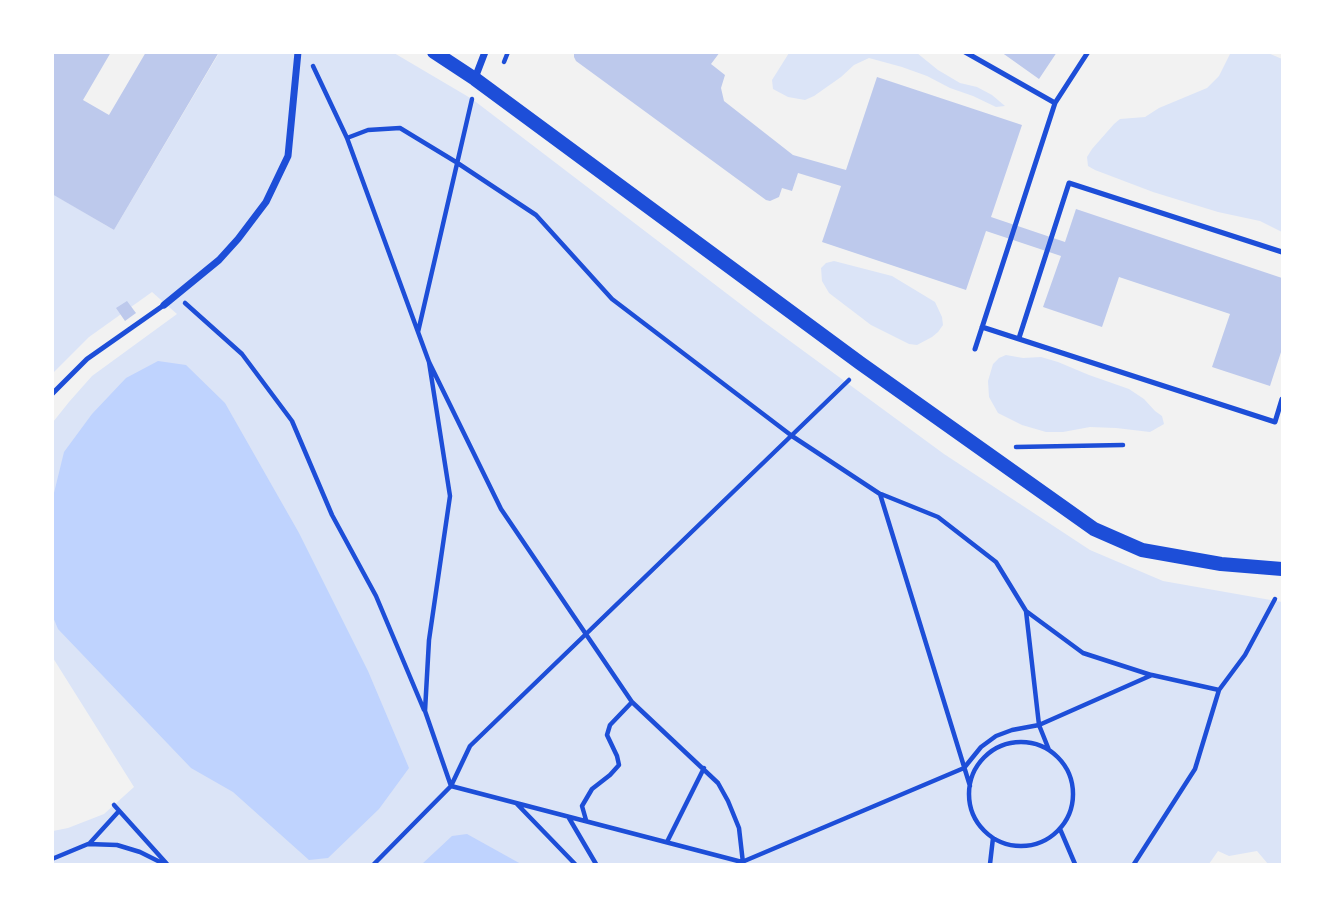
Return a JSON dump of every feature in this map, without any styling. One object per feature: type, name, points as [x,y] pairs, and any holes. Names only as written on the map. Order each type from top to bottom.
[{"type":"main road","points":[[434,52],[475,79],[878,376],[1094,529],[1142,550],[1221,564],[1283,569]]},
{"type":"street","points":[[164,306],[219,260],[266,202],[288,156],[298,52]]},
{"type":"street","points":[[475,79],[485,52]]},
{"type":"lane","points":[[975,349],[1055,103],[1088,52]]},
{"type":"lane","points":[[967,53],[1055,103]]},
{"type":"lane","points":[[1019,338],[1069,183],[1283,252]]},
{"type":"lane","points":[[52,394],[87,359],[164,306]]},
{"type":"lane","points":[[982,327],[1275,422],[1283,399]]},
{"type":"path","points":[[504,62],[508,52]]},
{"type":"path","points":[[311,63],[347,138],[429,362],[500,509],[632,702],[718,783],[729,801],[739,828],[743,863]]},
{"type":"path","points":[[418,333],[475,79]]},
{"type":"path","points":[[347,138],[368,130],[400,128],[536,215],[612,299],[792,436],[880,494],[938,517],[996,562],[1026,611],[1083,653],[1152,676],[1219,690]]},
{"type":"path","points":[[181,299],[242,354],[292,422],[332,514],[376,596],[425,711],[451,786]]},
{"type":"path","points":[[425,711],[429,640],[450,496],[429,362]]},
{"type":"path","points":[[374,864],[451,786],[471,747],[849,380]]},
{"type":"path","points":[[1016,447],[1123,445]]},
{"type":"path","points":[[880,494],[970,786]]},
{"type":"path","points":[[1134,864],[1195,769],[1219,690],[1245,655],[1275,599]]},
{"type":"path","points":[[1026,611],[1039,725],[1050,751]]},
{"type":"path","points":[[451,786],[743,863],[964,768],[981,747],[996,736],[1039,725],[1152,676]]},
{"type":"path","points":[[587,821],[582,806],[592,789],[619,765],[607,735],[610,725],[632,702]]},
{"type":"path","points":[[1007,744],[1037,744],[1050,751],[1069,773],[1073,788],[1068,817],[1049,839],[1035,845],[1006,844],[993,838],[981,828],[974,815],[970,786],[974,772],[982,760],[1007,744]]},
{"type":"path","points":[[667,842],[704,768]]},
{"type":"path","points":[[114,804],[165,864]]},
{"type":"path","points":[[517,804],[575,864]]},
{"type":"path","points":[[52,859],[88,844],[119,811]]},
{"type":"path","points":[[569,817],[596,864]]},
{"type":"path","points":[[1060,829],[1075,864]]},
{"type":"path","points":[[990,864],[993,838]]},
{"type":"path","points":[[88,844],[117,845],[165,864]]},
{"type":"shaded area","points":[[1231,52],[1268,53],[1282,59],[1282,232],[1260,221],[1218,212],[1153,192],[1088,166],[1087,157],[1092,149],[1120,119],[1145,117],[1159,108],[1207,88],[1219,76]]},
{"type":"shaded area","points":[[219,53],[394,53],[472,99],[764,322],[944,454],[1090,550],[1163,581],[1282,602],[1282,864],[1268,864],[1257,851],[1229,856],[1218,851],[1209,864],[53,864],[53,831],[104,814],[134,787],[53,658],[53,422],[92,376],[177,314],[152,292],[89,337],[53,373],[53,194],[114,230]]},
{"type":"shaded area","points":[[789,53],[917,53],[938,70],[960,83],[977,87],[992,95],[1005,106],[996,107],[927,76],[869,58],[854,65],[814,96],[805,100],[788,97],[773,89],[772,80]]},
{"type":"shaded area","points":[[834,261],[892,276],[935,302],[943,325],[932,337],[917,345],[909,344],[871,325],[829,293],[822,281],[821,268]]},
{"type":"shaded area","points":[[1006,355],[1041,357],[1129,389],[1162,416],[1164,424],[1150,432],[1090,427],[1046,432],[1022,425],[998,413],[989,397],[988,381],[993,364]]},
{"type":"water","points":[[158,361],[186,365],[225,403],[299,533],[368,671],[409,768],[379,809],[328,858],[309,860],[233,792],[191,768],[58,629],[53,617],[53,497],[64,452],[92,414],[126,378]]},
{"type":"water","points":[[467,834],[521,864],[422,864],[452,836]]},
{"type":"building","points":[[52,52],[111,52],[83,100],[109,115],[146,52],[219,52],[114,230],[52,194]]},
{"type":"building","points":[[574,52],[720,52],[711,64],[725,75],[721,88],[724,101],[793,155],[846,170],[877,77],[1022,125],[991,217],[1065,242],[1076,209],[1282,278],[1282,349],[1270,386],[1212,367],[1230,314],[1119,277],[1102,327],[1043,307],[1061,256],[986,231],[966,290],[822,242],[841,186],[798,173],[792,191],[782,188],[779,197],[766,200],[576,61]]},
{"type":"building","points":[[1001,52],[1057,52],[1039,79]]},
{"type":"building","points":[[127,301],[136,313],[125,321],[116,308]]}]
